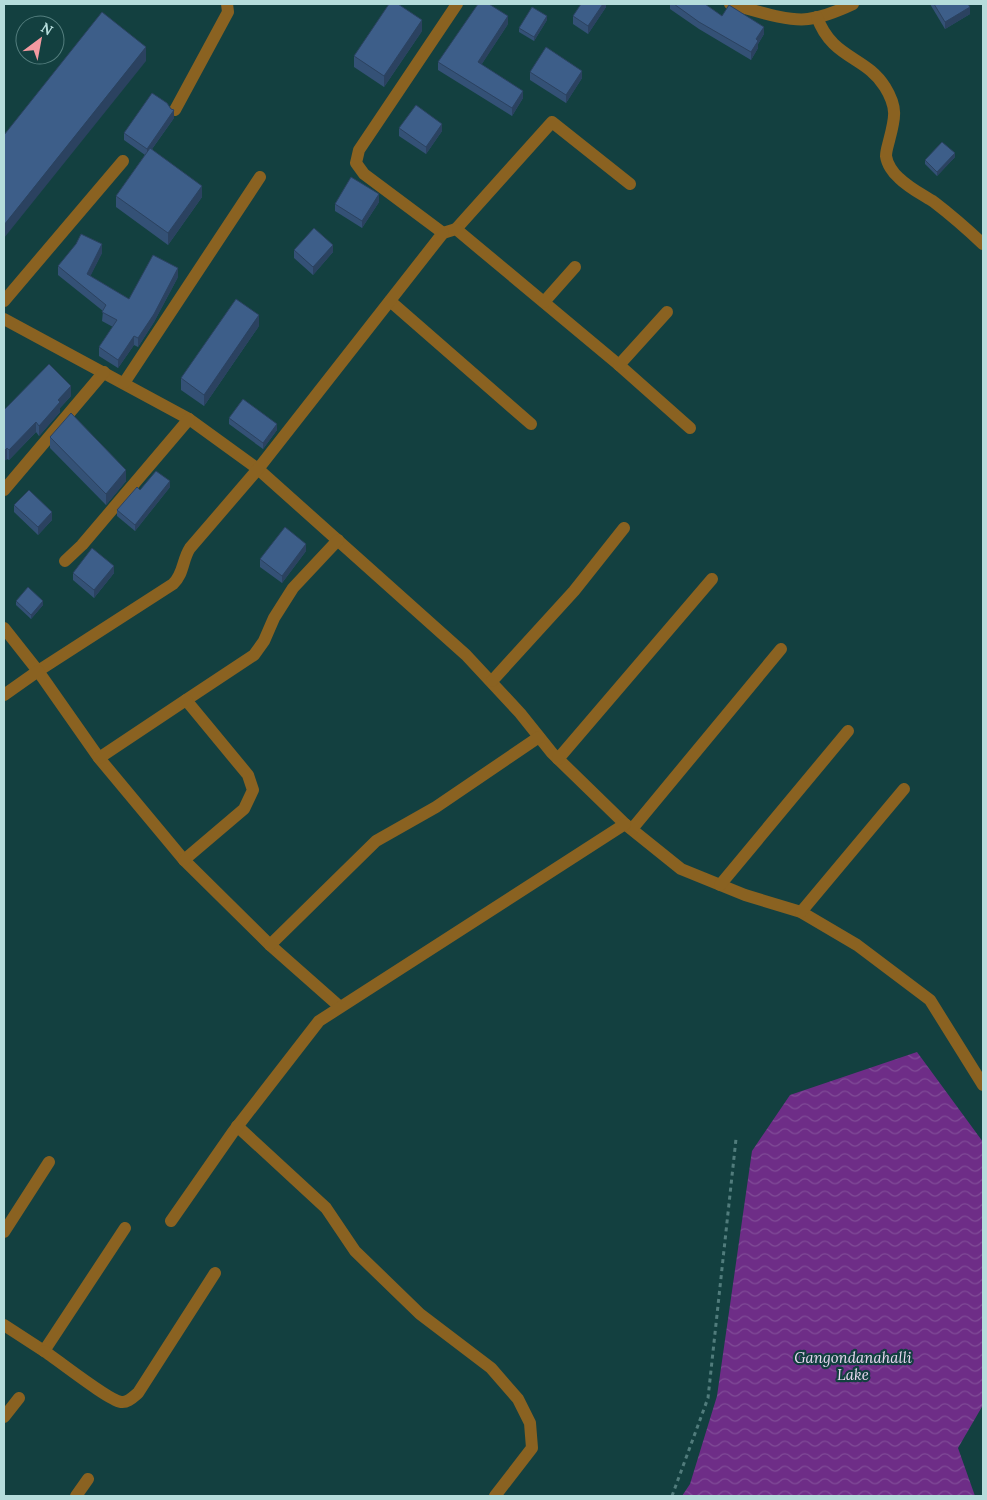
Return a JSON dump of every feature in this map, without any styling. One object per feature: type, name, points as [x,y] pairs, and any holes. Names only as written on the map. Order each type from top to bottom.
[{"type":"street","points":[[174,110],[228,12],[227,4]]},
{"type":"street","points":[[443,233],[364,174],[356,163],[359,150],[457,4]]},
{"type":"street","points":[[730,4],[772,15],[806,20],[833,13],[853,4]]},
{"type":"street","points":[[818,17],[822,30],[831,42],[842,52],[871,71],[884,85],[891,99],[896,118],[886,156],[890,167],[899,179],[958,221],[983,244]]},
{"type":"street","points":[[4,695],[180,578],[184,556],[190,548],[258,469],[443,233],[456,229],[552,122],[630,184]]},
{"type":"street","points":[[4,301],[123,161]]},
{"type":"street","points":[[124,383],[260,176]]},
{"type":"street","points":[[456,229],[619,365],[690,428]]},
{"type":"street","points":[[544,302],[575,267]]},
{"type":"street","points":[[390,301],[532,424]]},
{"type":"street","points":[[619,365],[667,312]]},
{"type":"street","points":[[6,324],[104,372],[189,419],[258,469],[466,655],[492,681],[558,759],[629,826],[682,869],[745,895],[801,912],[857,945],[930,1000],[983,1085]]},
{"type":"street","points":[[4,490],[104,372]]},
{"type":"street","points":[[65,560],[82,546],[189,419]]},
{"type":"street","points":[[492,681],[574,591],[624,528]]},
{"type":"street","points":[[100,758],[254,654],[264,641],[274,618],[292,588],[338,540]]},
{"type":"street","points":[[558,759],[712,579]]},
{"type":"street","points":[[4,628],[38,671],[100,758],[184,860],[270,945],[339,1006]]},
{"type":"street","points":[[171,1221],[237,1126],[319,1020],[629,826],[781,649]]},
{"type":"street","points":[[184,860],[244,809],[253,790],[248,775],[186,700]]},
{"type":"street","points":[[720,885],[848,731]]},
{"type":"street","points":[[270,945],[376,841],[436,808],[539,736]]},
{"type":"street","points":[[801,912],[904,789]]},
{"type":"street","points":[[237,1126],[326,1208],[355,1251],[420,1314],[491,1368],[518,1399],[530,1423],[532,1448],[495,1496]]},
{"type":"street","points":[[4,1232],[50,1162]]},
{"type":"street","points":[[44,1351],[125,1228]]},
{"type":"street","points":[[4,1325],[105,1393],[120,1402],[128,1401],[138,1393],[215,1273]]},
{"type":"street","points":[[4,1417],[19,1398]]},
{"type":"street","points":[[76,1496],[88,1479]]},
{"type":"path","points":[[672,1496],[708,1398],[736,1138]]},
{"type":"water","name":"Gangondanahalli Lake","points":[[917,1052],[983,1142],[983,1405],[958,1448],[975,1496],[682,1496],[690,1484],[717,1396],[752,1151],[790,1095]]},
{"type":"building","points":[[389,4],[398,4],[422,20],[384,76],[354,56]]},
{"type":"building","points":[[478,4],[489,4],[508,16],[478,62],[523,91],[512,108],[438,62]]},
{"type":"building","points":[[581,4],[603,4],[588,26],[573,16]]},
{"type":"building","points":[[674,4],[705,4],[722,16],[729,5],[764,27],[756,39],[758,41],[751,52],[699,22]]},
{"type":"building","points":[[934,4],[968,4],[970,7],[945,22]]},
{"type":"building","points":[[532,7],[547,16],[534,37],[519,28]]},
{"type":"building","points":[[102,12],[146,47],[4,225],[4,135],[60,65],[65,65],[65,58]]},
{"type":"building","points":[[546,47],[582,71],[566,95],[530,72]]},
{"type":"building","points":[[152,93],[174,110],[147,149],[124,133]]},
{"type":"building","points":[[416,105],[442,124],[426,147],[399,128]]},
{"type":"building","points":[[942,142],[955,153],[937,172],[925,160]]},
{"type":"building","points":[[150,148],[202,186],[168,233],[116,196]]},
{"type":"building","points":[[351,177],[379,194],[362,221],[335,204]]},
{"type":"building","points":[[314,228],[333,245],[313,267],[294,250]]},
{"type":"building","points":[[81,234],[102,244],[87,274],[129,299],[153,255],[178,268],[154,314],[138,338],[134,336],[118,360],[99,347],[117,320],[102,312],[106,305],[58,266],[76,244]]},
{"type":"building","points":[[236,299],[259,315],[204,395],[181,378]]},
{"type":"building","points":[[49,364],[71,386],[39,426],[36,422],[9,450],[7,448],[4,451],[4,410]]},
{"type":"building","points":[[243,399],[277,424],[263,443],[229,418]]},
{"type":"building","points":[[71,413],[126,470],[106,494],[50,437]]},
{"type":"building","points":[[156,471],[170,481],[135,525],[117,510],[137,487],[140,490]]},
{"type":"building","points":[[29,490],[52,512],[38,527],[14,505]]},
{"type":"building","points":[[285,527],[306,544],[282,576],[260,559]]},
{"type":"building","points":[[92,548],[114,566],[94,590],[73,573]]},
{"type":"building","points":[[28,587],[43,601],[31,615],[16,601]]}]
